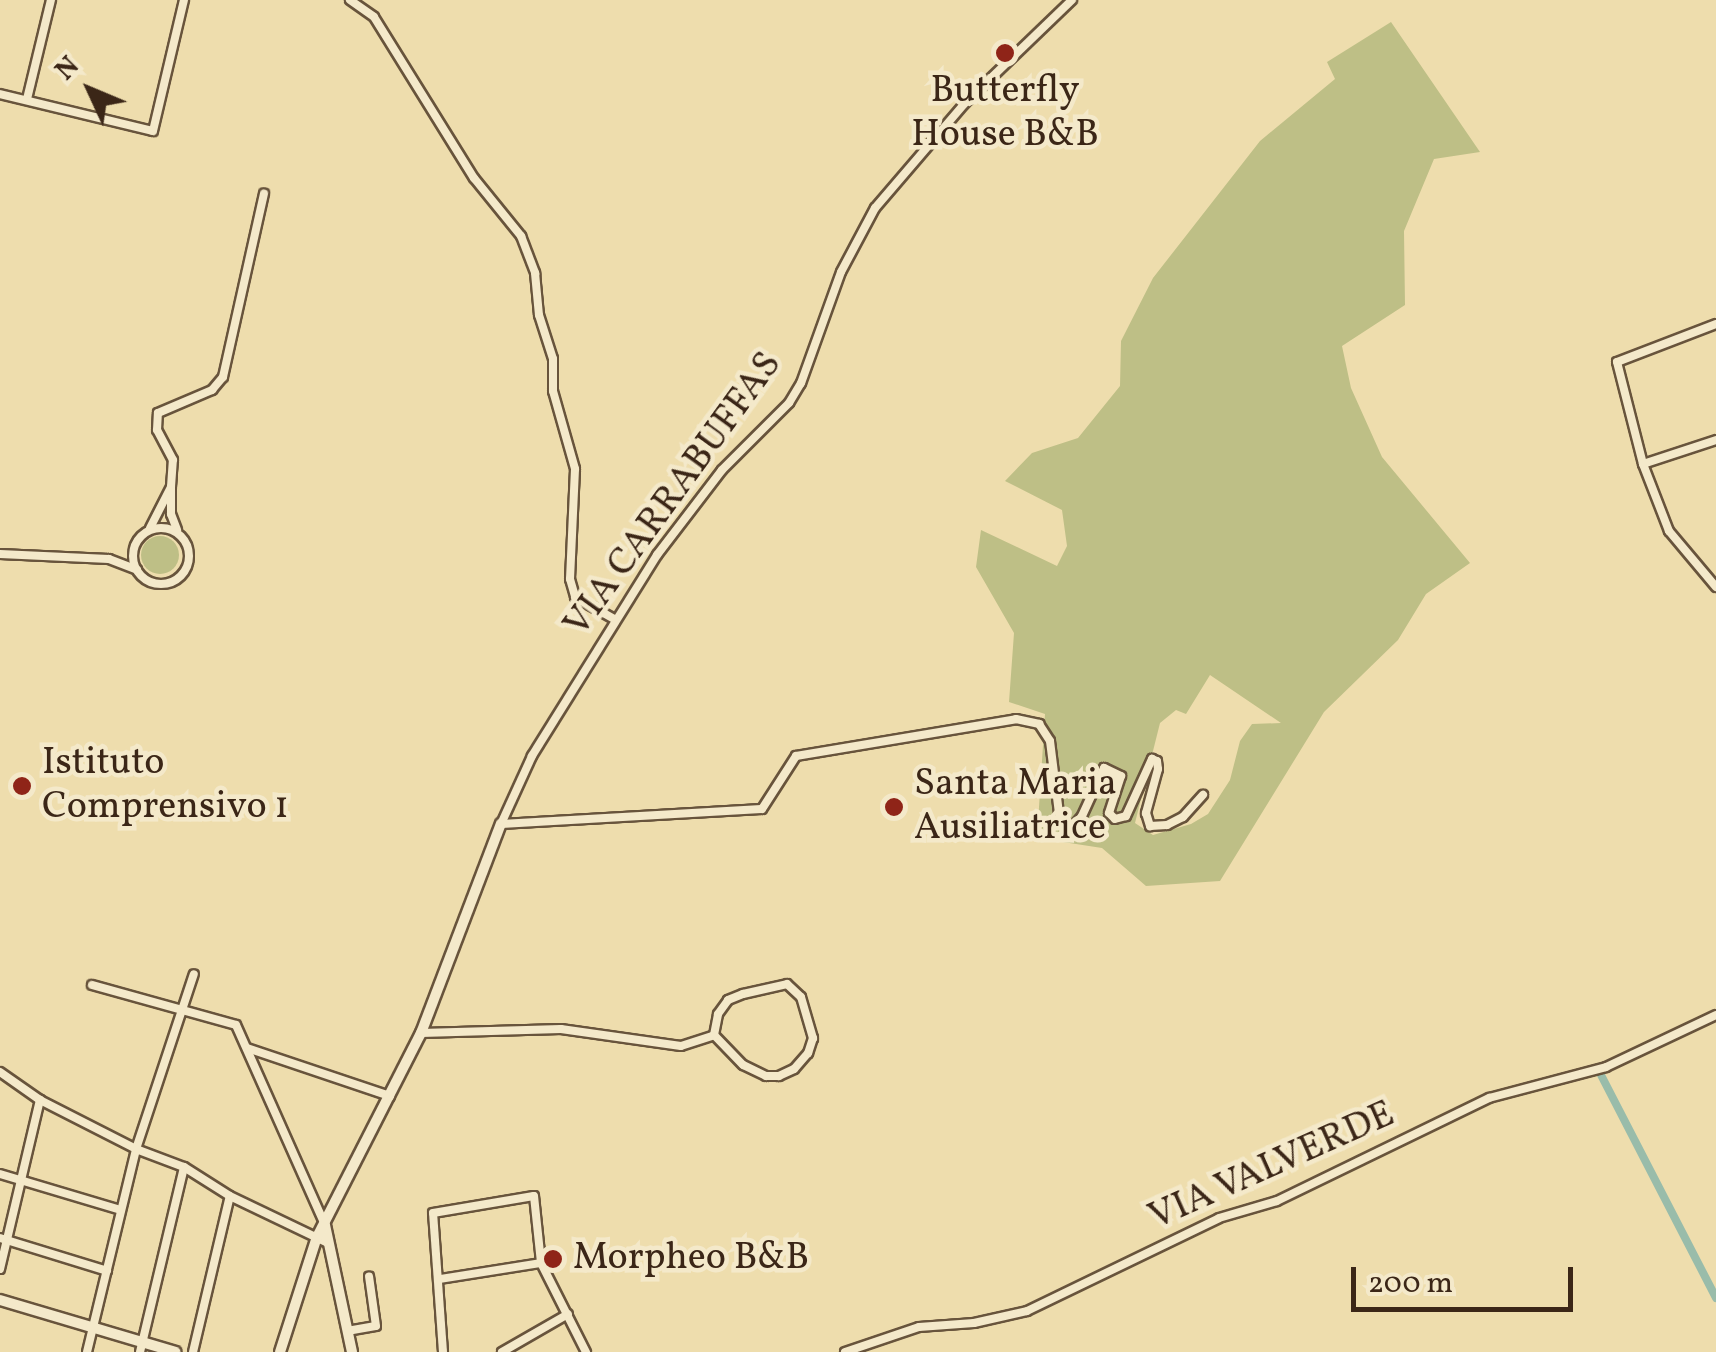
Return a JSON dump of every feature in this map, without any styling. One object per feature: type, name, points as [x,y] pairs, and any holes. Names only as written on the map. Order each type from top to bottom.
[{"type":"street","points":[[27,99],[51,0]]},
{"type":"street","points":[[0,94],[153,131],[184,0]]},
{"type":"street","points":[[350,0],[374,17],[474,178],[521,236],[535,273],[538,316],[553,360],[553,391],[575,469],[570,579],[575,597],[614,619]]},
{"type":"street","name":"VIA CARRABUFFAS","points":[[311,1256],[323,1240],[324,1224],[421,1033],[501,824],[532,756],[614,619],[722,470],[789,403],[815,347],[841,272],[875,208],[966,102],[1072,0]]},
{"type":"street","points":[[0,554],[122,562],[151,582],[179,578],[187,566],[189,552],[171,514],[173,460],[157,430],[158,413],[212,390],[223,377],[264,194]]},
{"type":"street","points":[[1716,324],[1617,362],[1643,464],[1669,531],[1716,587]]},
{"type":"street","points":[[1643,464],[1716,440]]},
{"type":"street","points":[[122,562],[146,532],[170,487]]},
{"type":"street","points":[[146,532],[160,528],[180,534]]},
{"type":"street","points":[[133,551],[137,570]]},
{"type":"street","points":[[501,824],[762,810],[796,756],[1016,718],[1039,724],[1050,741],[1059,813],[1070,830],[1082,816],[1104,768],[1121,776],[1109,813],[1114,818],[1126,816],[1152,759],[1158,762],[1158,769],[1146,813],[1150,826],[1167,825],[1183,817],[1204,794]]},
{"type":"street","points":[[88,1352],[136,1149],[194,974]]},
{"type":"street","points":[[787,984],[801,997],[812,1038],[808,1053],[779,1076],[766,1076],[742,1065],[714,1035],[720,1008],[728,1000],[764,986],[787,984]]},
{"type":"street","points":[[92,985],[236,1025],[324,1224]]},
{"type":"street","name":"VIA VALVERDE","points":[[845,1352],[919,1327],[974,1323],[1027,1311],[1098,1280],[1218,1218],[1277,1201],[1489,1098],[1606,1067],[1716,1015]]},
{"type":"street","points":[[421,1033],[561,1030],[681,1046],[714,1035]]},
{"type":"street","points":[[246,1048],[390,1096]]},
{"type":"street","points":[[0,1072],[40,1100],[136,1149],[184,1167],[230,1196],[323,1240],[352,1352]]},
{"type":"street","points":[[0,1269],[3,1239],[40,1100]]},
{"type":"street","points":[[141,1347],[184,1167]]},
{"type":"street","points":[[0,1174],[122,1210]]},
{"type":"street","points":[[193,1352],[230,1196]]},
{"type":"street","points":[[443,1352],[432,1213],[534,1196],[541,1263],[586,1352]]},
{"type":"street","points":[[3,1239],[107,1271]]},
{"type":"street","points":[[280,1352],[311,1256],[332,1266]]},
{"type":"street","points":[[440,1279],[541,1263]]},
{"type":"street","points":[[347,1332],[376,1326],[369,1276]]},
{"type":"street","points":[[0,1300],[141,1347],[175,1352]]},
{"type":"street","points":[[502,1352],[568,1314]]},
{"type":"green space","points":[[1391,22],[1480,152],[1434,159],[1404,231],[1405,305],[1342,346],[1351,388],[1382,457],[1470,563],[1426,594],[1398,640],[1324,712],[1220,881],[1146,886],[1102,848],[1037,838],[1045,714],[1009,702],[1014,633],[976,567],[981,530],[1057,566],[1067,546],[1062,510],[1005,481],[1032,453],[1078,438],[1120,386],[1121,341],[1153,278],[1260,141],[1335,79],[1327,62]],"holes":[[[1210,675],[1281,723],[1252,724],[1240,741],[1230,780],[1208,814],[1191,824],[1153,835],[1135,823],[1160,723],[1176,710],[1186,714]]]},
{"type":"green space","points":[[160,536],[173,542],[179,555],[173,568],[160,574],[147,568],[141,555],[147,542]]},
{"type":"waterway","points":[[1601,1075],[1716,1298]]},
{"type":"place","name":"Butterfly House B&B","points":[[1005,53]]},
{"type":"place","name":"Istituto Comprensivo 1","points":[[22,786]]},
{"type":"place","name":"Santa Maria Ausiliatrice","points":[[894,807]]},
{"type":"place","name":"Morpheo B&B","points":[[553,1259]]}]
